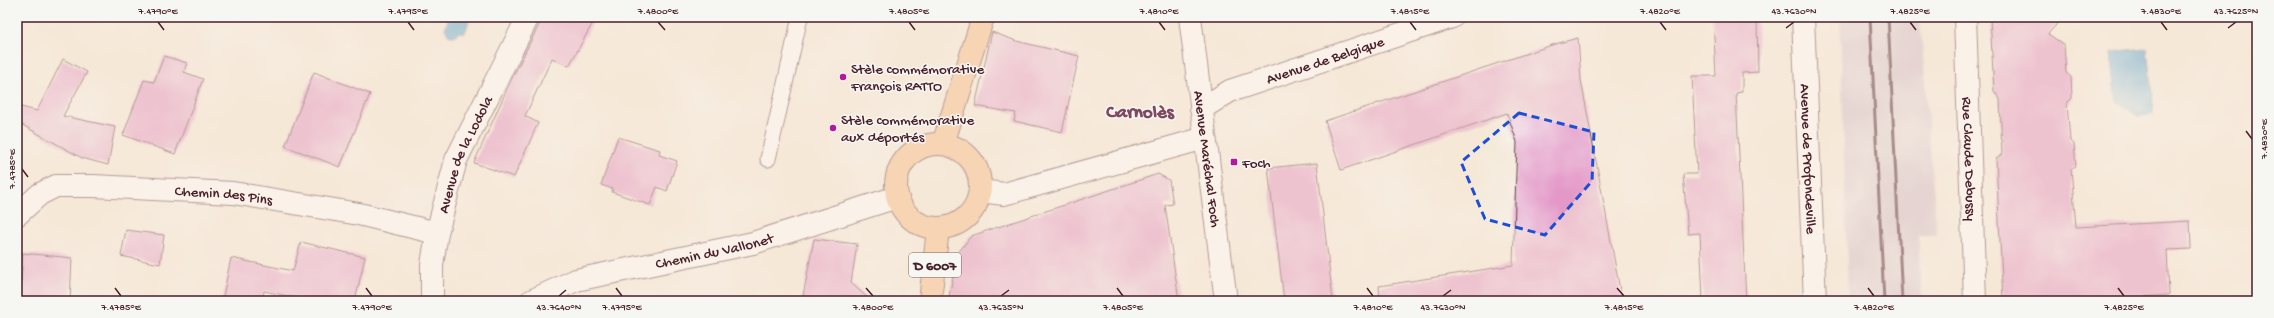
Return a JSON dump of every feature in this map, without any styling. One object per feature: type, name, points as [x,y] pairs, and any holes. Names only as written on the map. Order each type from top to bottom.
[{"type":"main road","points":[[943,144],[983,17]]},
{"type":"main road","points":[[943,144],[964,151],[978,169],[981,191],[974,211],[958,224],[938,229],[920,225],[905,214],[897,197],[896,176],[906,158],[922,146],[943,144]]},
{"type":"main road","name":"D 6007","points":[[930,301],[938,229]]},
{"type":"street","name":"Avenue de la Lodola","points":[[432,301],[432,265],[437,233],[456,160],[528,17]]},
{"type":"street","name":"Avenue Maréchal Foch","points":[[1190,17],[1226,301]]},
{"type":"street","name":"Avenue de Belgique","points":[[1201,109],[1230,91],[1452,17]]},
{"type":"street","name":"Avenue de Profondeville","points":[[1803,17],[1815,301]]},
{"type":"street","name":"Rue Claude Debussy","points":[[1965,17],[1975,301]]},
{"type":"street","points":[[981,191],[1004,194],[1205,138]]},
{"type":"street","name":"Chemin des Pins","points":[[17,215],[40,194],[56,186],[93,186],[233,194],[359,214],[437,233]]},
{"type":"street","name":"Chemin du Vallonet","points":[[531,301],[576,280],[753,243],[897,197]]},
{"type":"lane","points":[[768,159],[800,17]]},
{"type":"highlighted area","points":[[1519,113],[1594,132],[1592,181],[1545,235],[1485,219],[1461,162]]},
{"type":"shaded area","points":[[1840,17],[1920,17],[1937,235],[1918,235],[1922,301],[1848,301]]},
{"type":"water","points":[[449,17],[470,17],[465,33],[459,32],[454,36],[450,36],[445,29]]},
{"type":"water","points":[[2147,48],[2154,114],[2138,116],[2117,101],[2111,52]]},
{"type":"building","points":[[543,17],[596,17],[569,66],[552,58],[525,116],[538,123],[514,177],[474,163],[511,80]]},
{"type":"building","points":[[1713,17],[1757,17],[1758,72],[1742,73],[1742,92],[1736,93],[1746,301],[1703,301],[1700,233],[1688,234],[1683,174],[1697,174],[1692,76],[1716,76]]},
{"type":"building","points":[[1990,17],[2063,17],[2048,34],[2064,45],[2066,73],[2071,77],[2072,98],[2067,103],[2070,141],[2074,144],[2076,166],[2071,169],[2076,227],[2190,221],[2191,249],[2167,250],[2169,295],[2079,301],[2003,301],[1996,159],[2002,154],[2000,99],[1994,91]]},
{"type":"building","points":[[992,32],[1016,41],[1079,56],[1062,132],[1014,121],[1016,113],[975,106]]},
{"type":"building","points":[[1578,38],[1581,80],[1622,301],[1380,301],[1379,286],[1513,265],[1517,142],[1507,113],[1341,170],[1325,121],[1555,44]]},
{"type":"building","points":[[164,56],[187,63],[184,72],[203,79],[175,154],[123,135],[144,80],[154,82]]},
{"type":"building","points":[[63,59],[87,72],[63,116],[115,127],[108,165],[82,158],[17,122],[17,106],[37,111]]},
{"type":"building","points":[[314,72],[370,94],[340,167],[285,146]]},
{"type":"building","points":[[618,137],[660,150],[659,155],[677,161],[667,191],[657,187],[650,205],[612,192],[613,189],[601,185]]},
{"type":"building","points":[[1317,163],[1333,301],[1284,301],[1268,168]]},
{"type":"building","points":[[1158,174],[1169,180],[1173,204],[1165,205],[1179,301],[948,301],[958,253],[971,236]]},
{"type":"building","points":[[126,230],[164,235],[160,264],[121,256]]},
{"type":"building","points":[[814,239],[857,244],[851,283],[871,301],[802,301]]},
{"type":"building","points":[[301,242],[365,257],[355,301],[312,301],[264,291],[262,301],[222,301],[231,258],[293,271]]},
{"type":"building","points":[[23,253],[72,258],[70,301],[20,301]]},
{"type":"railway","points":[[1870,17],[1884,301]]},
{"type":"railway","points":[[1888,17],[1902,301]]},
{"type":"place","name":"Stèle commémorative François RATTO","points":[[843,77]]},
{"type":"place","name":"Stèle commémorative aux déportés","points":[[833,128]]},
{"type":"place","name":"Foch","points":[[1234,162]]},
{"type":"district","name":"Carnolès","points":[[1140,110]]}]
